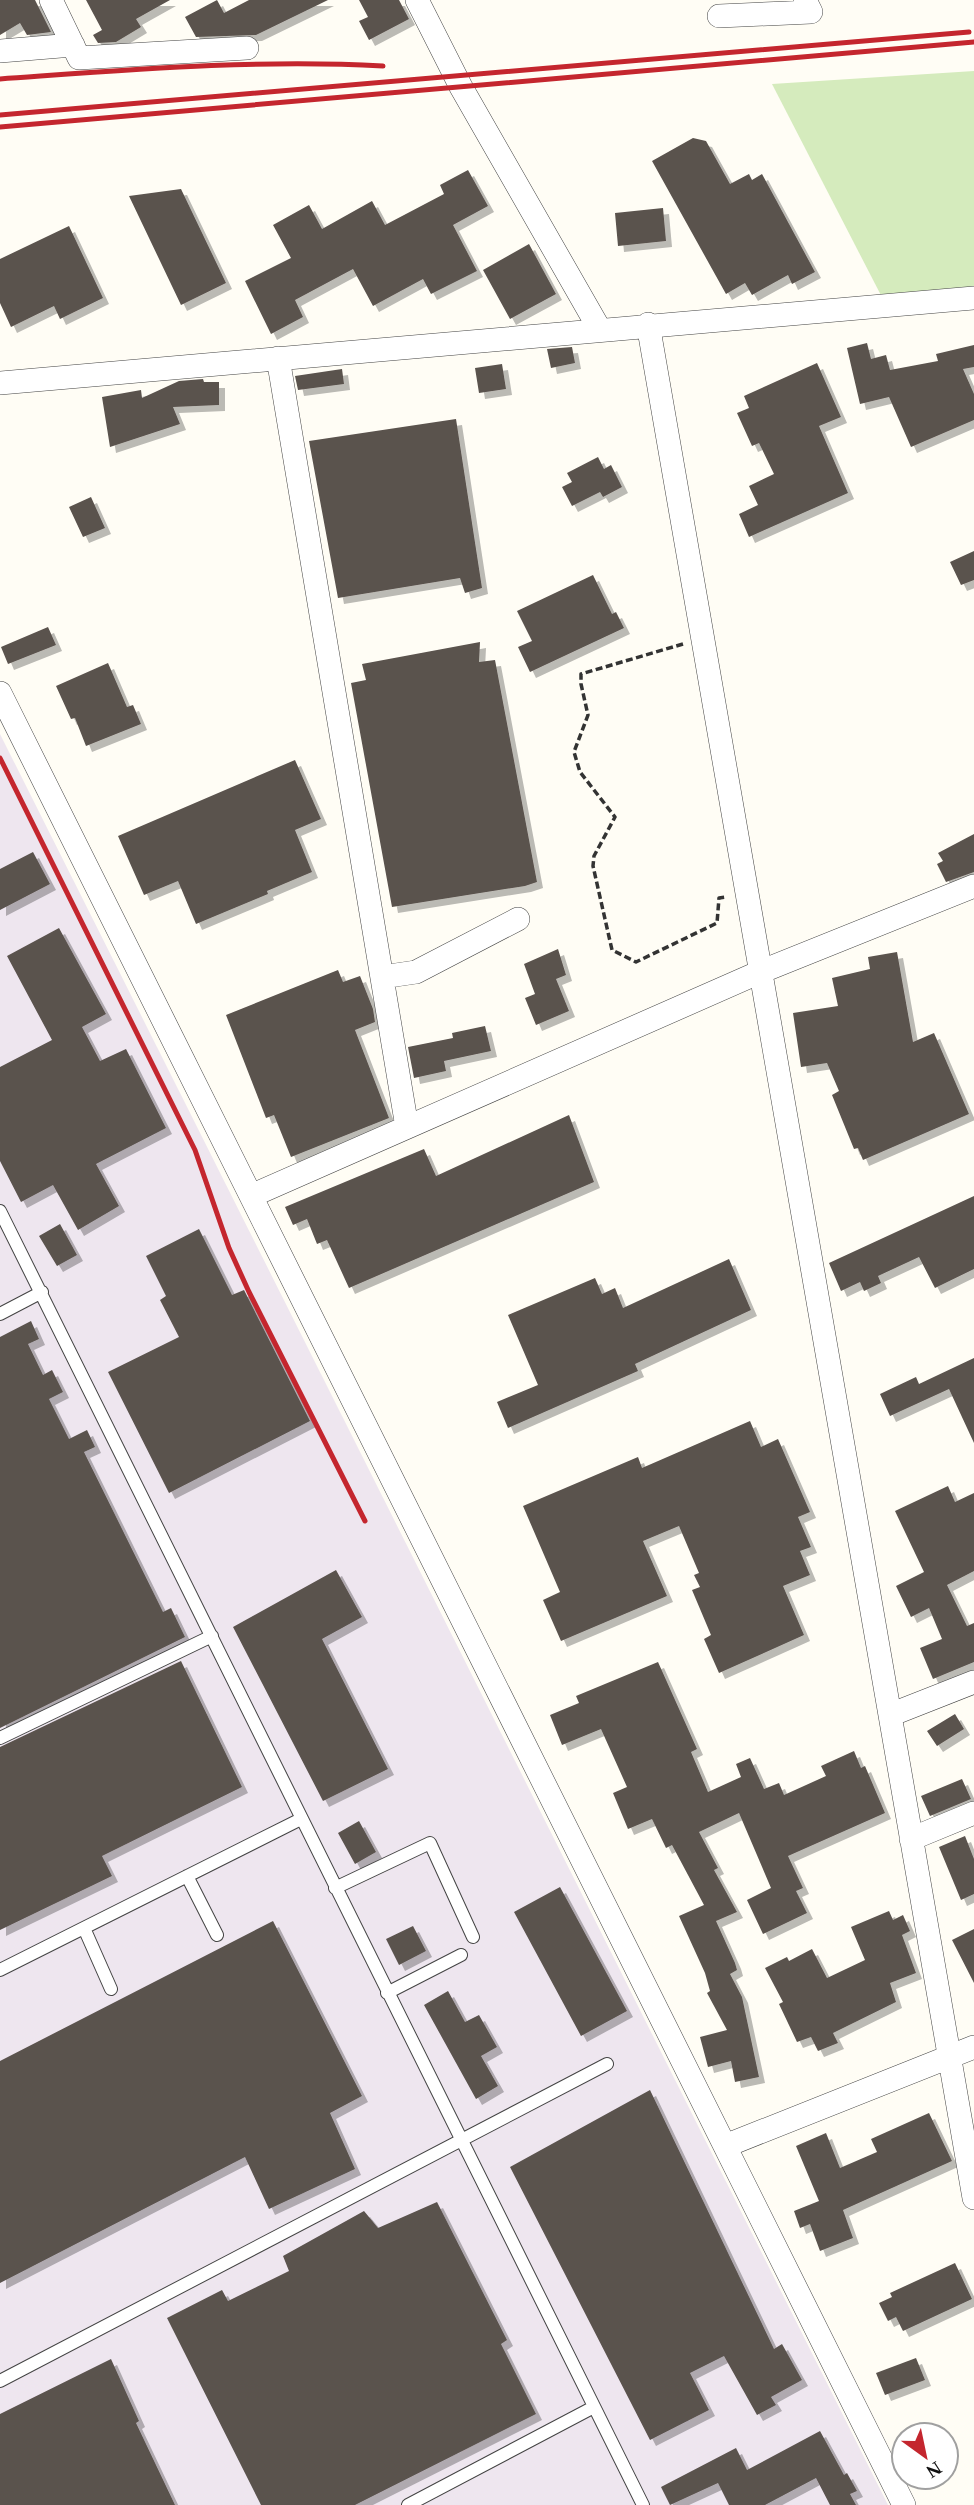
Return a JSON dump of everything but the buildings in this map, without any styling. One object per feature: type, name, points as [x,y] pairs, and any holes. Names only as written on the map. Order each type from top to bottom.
[{"type":"street","points":[[417,0],[461,88],[600,330]]},
{"type":"street","points":[[719,16],[811,12],[805,0]]},
{"type":"street","points":[[55,1],[79,58],[247,48]]},
{"type":"street","points":[[0,51],[73,45]]},
{"type":"street","points":[[0,383],[648,324],[974,298]]},
{"type":"street","points":[[648,324],[974,2198]]},
{"type":"street","points":[[278,358],[407,1127]]},
{"type":"street","points":[[0,693],[904,2505]]},
{"type":"street","points":[[251,1196],[760,972],[974,886]]},
{"type":"street","points":[[382,977],[416,972],[518,919]]},
{"type":"street","points":[[890,1715],[974,1682]]},
{"type":"street","points":[[911,1839],[974,1812]]},
{"type":"street","points":[[725,2146],[974,2046]]},
{"type":"lane","points":[[0,1211],[643,2505]]},
{"type":"lane","points":[[0,1314],[42,1293]]},
{"type":"lane","points":[[0,1738],[212,1636]]},
{"type":"lane","points":[[0,1970],[300,1818]]},
{"type":"lane","points":[[335,1888],[430,1843],[473,1937]]},
{"type":"lane","points":[[187,1875],[217,1935]]},
{"type":"lane","points":[[84,1928],[111,1989]]},
{"type":"lane","points":[[387,1993],[461,1955]]},
{"type":"lane","points":[[0,2381],[607,2064]]},
{"type":"lane","points":[[408,2505],[593,2408]]},
{"type":"path","points":[[702,639],[589,669],[581,674],[589,715],[574,752],[580,772],[615,817],[594,856],[593,866],[612,950],[636,962],[717,923],[719,898],[746,894]]},
{"type":"shaded area","points":[[0,734],[662,2054],[888,2505],[0,2505]]},
{"type":"green space","points":[[974,71],[974,297],[886,305],[772,84]]},
{"type":"railway","points":[[0,115],[969,32]]},
{"type":"railway","points":[[0,127],[974,42]]},
{"type":"railway","points":[[0,79],[239,65],[383,66]]},
{"type":"railway","points":[[0,758],[195,1150],[229,1248],[249,1292],[365,1521]]}]
